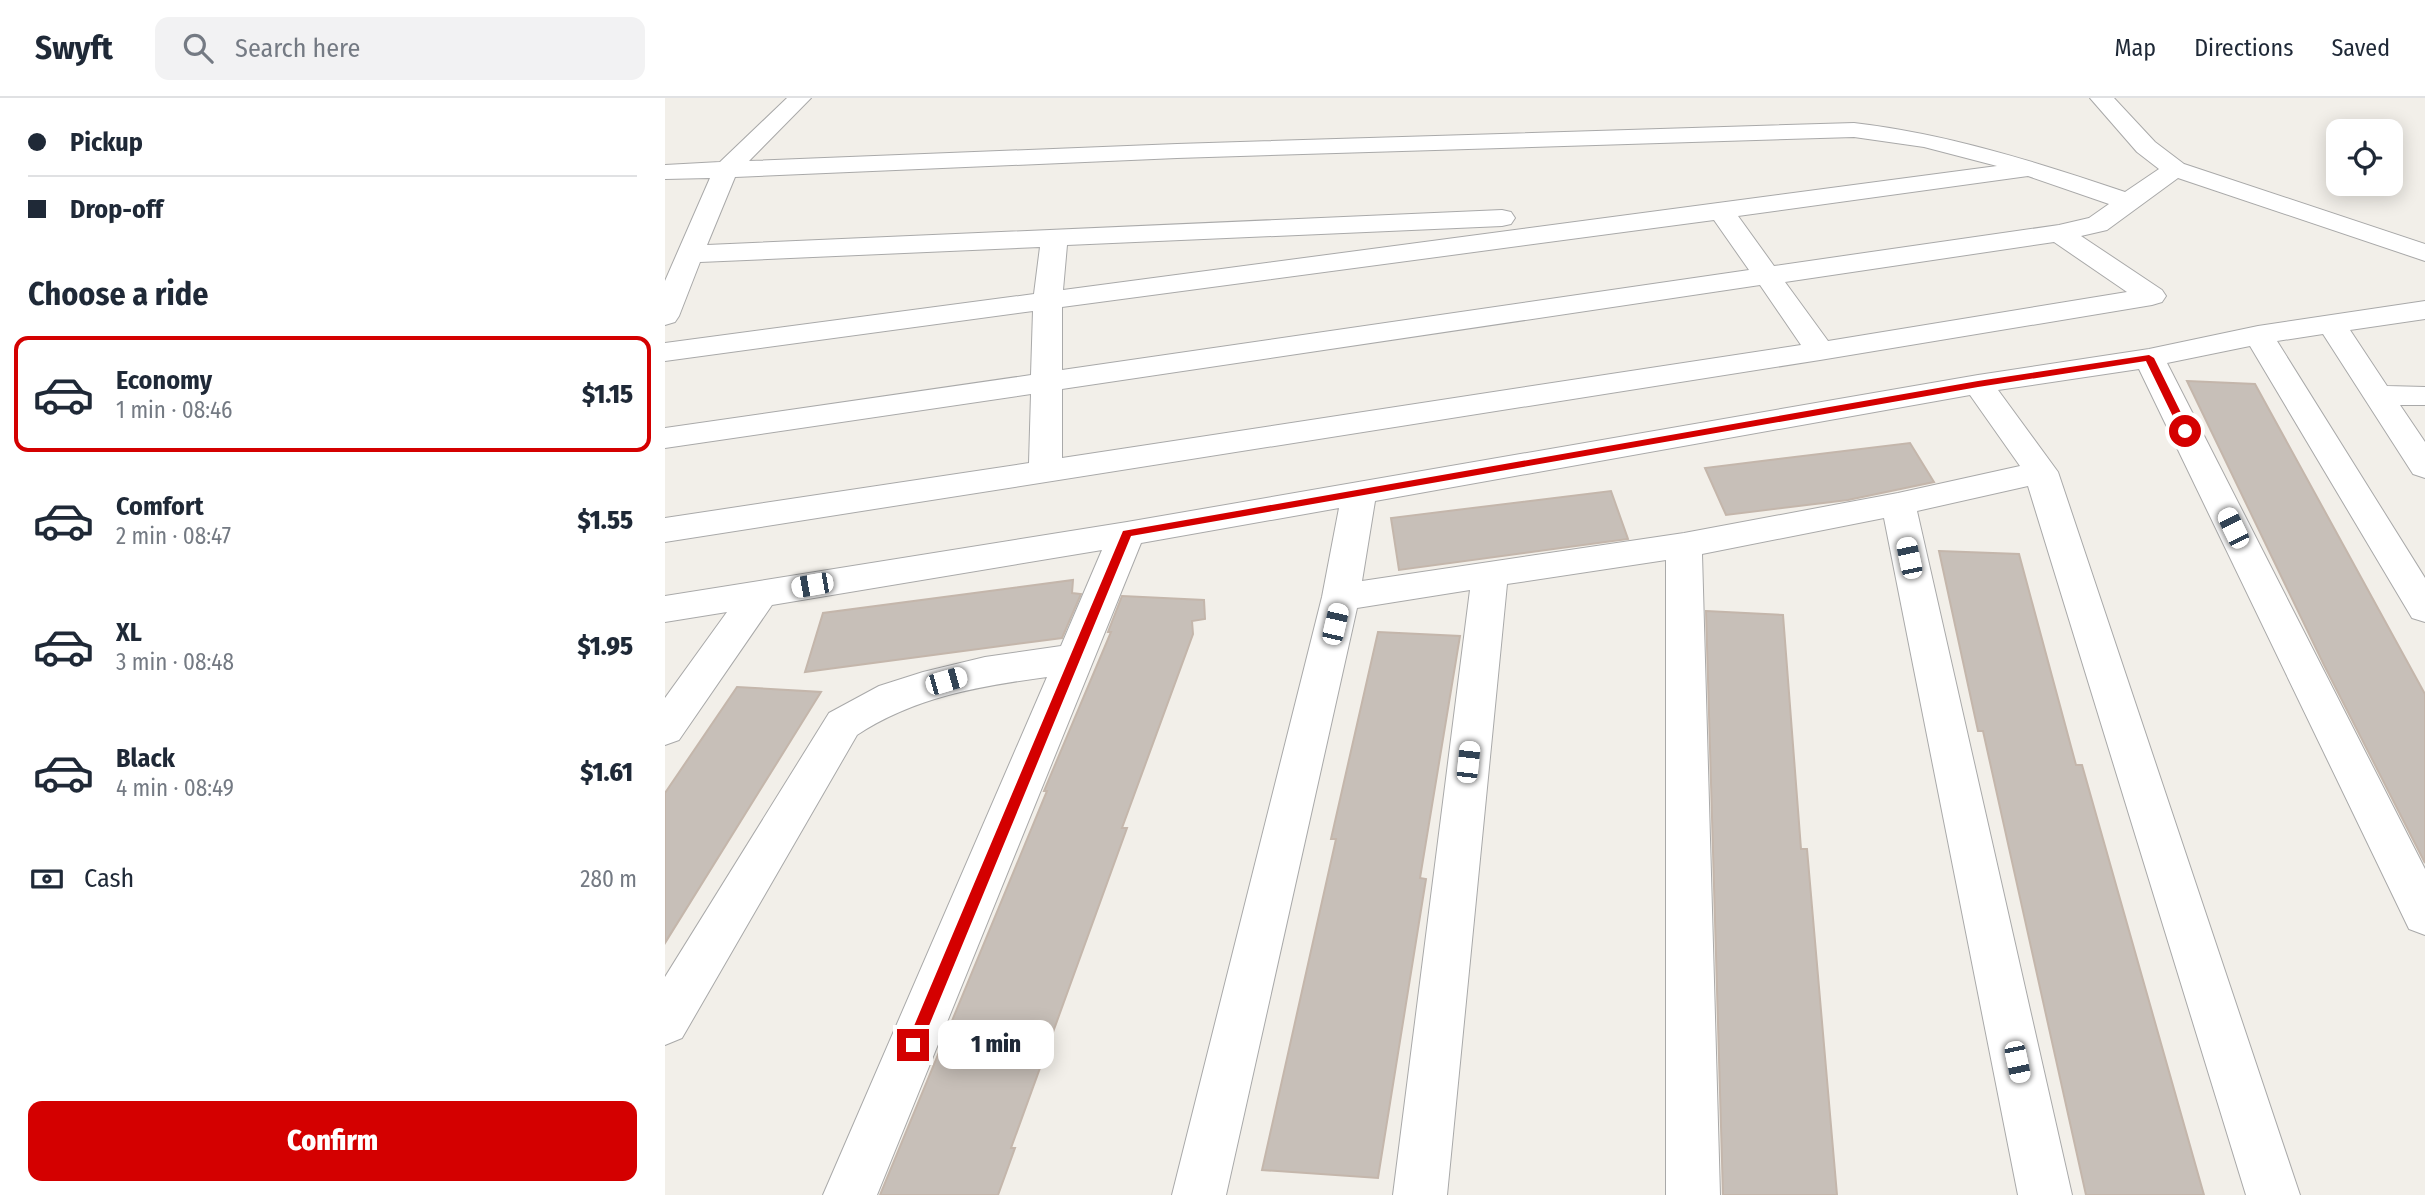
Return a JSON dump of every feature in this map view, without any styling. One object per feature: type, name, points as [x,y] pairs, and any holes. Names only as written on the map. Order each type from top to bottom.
[{"type":"street","points":[[665,316],[722,178],[800,98],[819,98]]},
{"type":"street","points":[[2101,98],[2146,147],[2175,169],[2425,253]]},
{"type":"street","points":[[665,191],[722,178],[1177,151],[1854,130],[1930,140],[2025,167],[2128,202]]},
{"type":"street","points":[[665,172],[722,178],[1872,144],[1948,154],[1973,161],[1991,174]]},
{"type":"street","points":[[665,352],[2024,170],[2025,167]]},
{"type":"street","points":[[665,438],[2059,233],[2098,224],[2175,169]]},
{"type":"street","points":[[1721,211],[1820,351]]},
{"type":"street","points":[[689,254],[1619,213],[1638,216],[1640,222]]},
{"type":"street","points":[[665,530],[1820,351],[2152,296],[2059,233]]},
{"type":"street","points":[[1045,471],[1049,382],[1048,301],[1053,238]]},
{"type":"street","points":[[665,610],[1127,534],[1978,384],[2149,358],[2258,335],[2425,310]]},
{"type":"street","points":[[2332,325],[2425,467]]},
{"type":"street","points":[[2258,335],[2425,609]]},
{"type":"street","points":[[2149,358],[2425,915]]},
{"type":"street","points":[[1978,384],[2041,472],[2273,1195]]},
{"type":"street","points":[[2377,395],[2425,396]]},
{"type":"street","points":[[1341,597],[1684,545],[1898,504],[2041,472]]},
{"type":"street","points":[[1199,1195],[1341,597],[1359,492]]},
{"type":"street","points":[[1898,504],[2045,1195]]},
{"type":"street","points":[[850,1195],[1127,534]]},
{"type":"street","points":[[1684,545],[1693,1195]]},
{"type":"street","points":[[1420,1195],[1490,573]]},
{"type":"street","points":[[665,729],[760,594]]},
{"type":"street","points":[[665,1022],[843,724],[856,714],[898,695],[971,674],[1075,659]]},
{"type":"building","points":[[2187,381],[2255,384],[2425,694],[2425,863],[2324,665]]},
{"type":"building","points":[[1910,443],[1934,482],[1848,500],[1726,515],[1705,468]]},
{"type":"building","points":[[1611,491],[1628,539],[1399,570],[1391,518]]},
{"type":"building","points":[[1939,551],[2019,554],[2076,765],[2082,765],[2204,1195],[2086,1195],[1983,731],[1978,731]]},
{"type":"building","points":[[1073,580],[1072,593],[1081,594],[1062,638],[805,672],[823,613]]},
{"type":"building","points":[[1122,596],[1204,600],[1205,619],[1192,621],[1193,634],[1122,828],[1127,828],[1011,1148],[1015,1148],[998,1195],[880,1195],[1047,791],[1044,791],[1111,632],[1108,632]]},
{"type":"building","points":[[1706,611],[1783,615],[1801,849],[1807,849],[1837,1195],[1723,1195]]},
{"type":"building","points":[[1378,632],[1460,636],[1420,878],[1426,879],[1378,1178],[1262,1170],[1336,839],[1331,839]]},
{"type":"building","points":[[737,687],[821,692],[665,943],[665,793]]},
{"type":"route","points":[[913,1045],[1127,534],[1978,384],[2149,358],[2185,431]]}]
